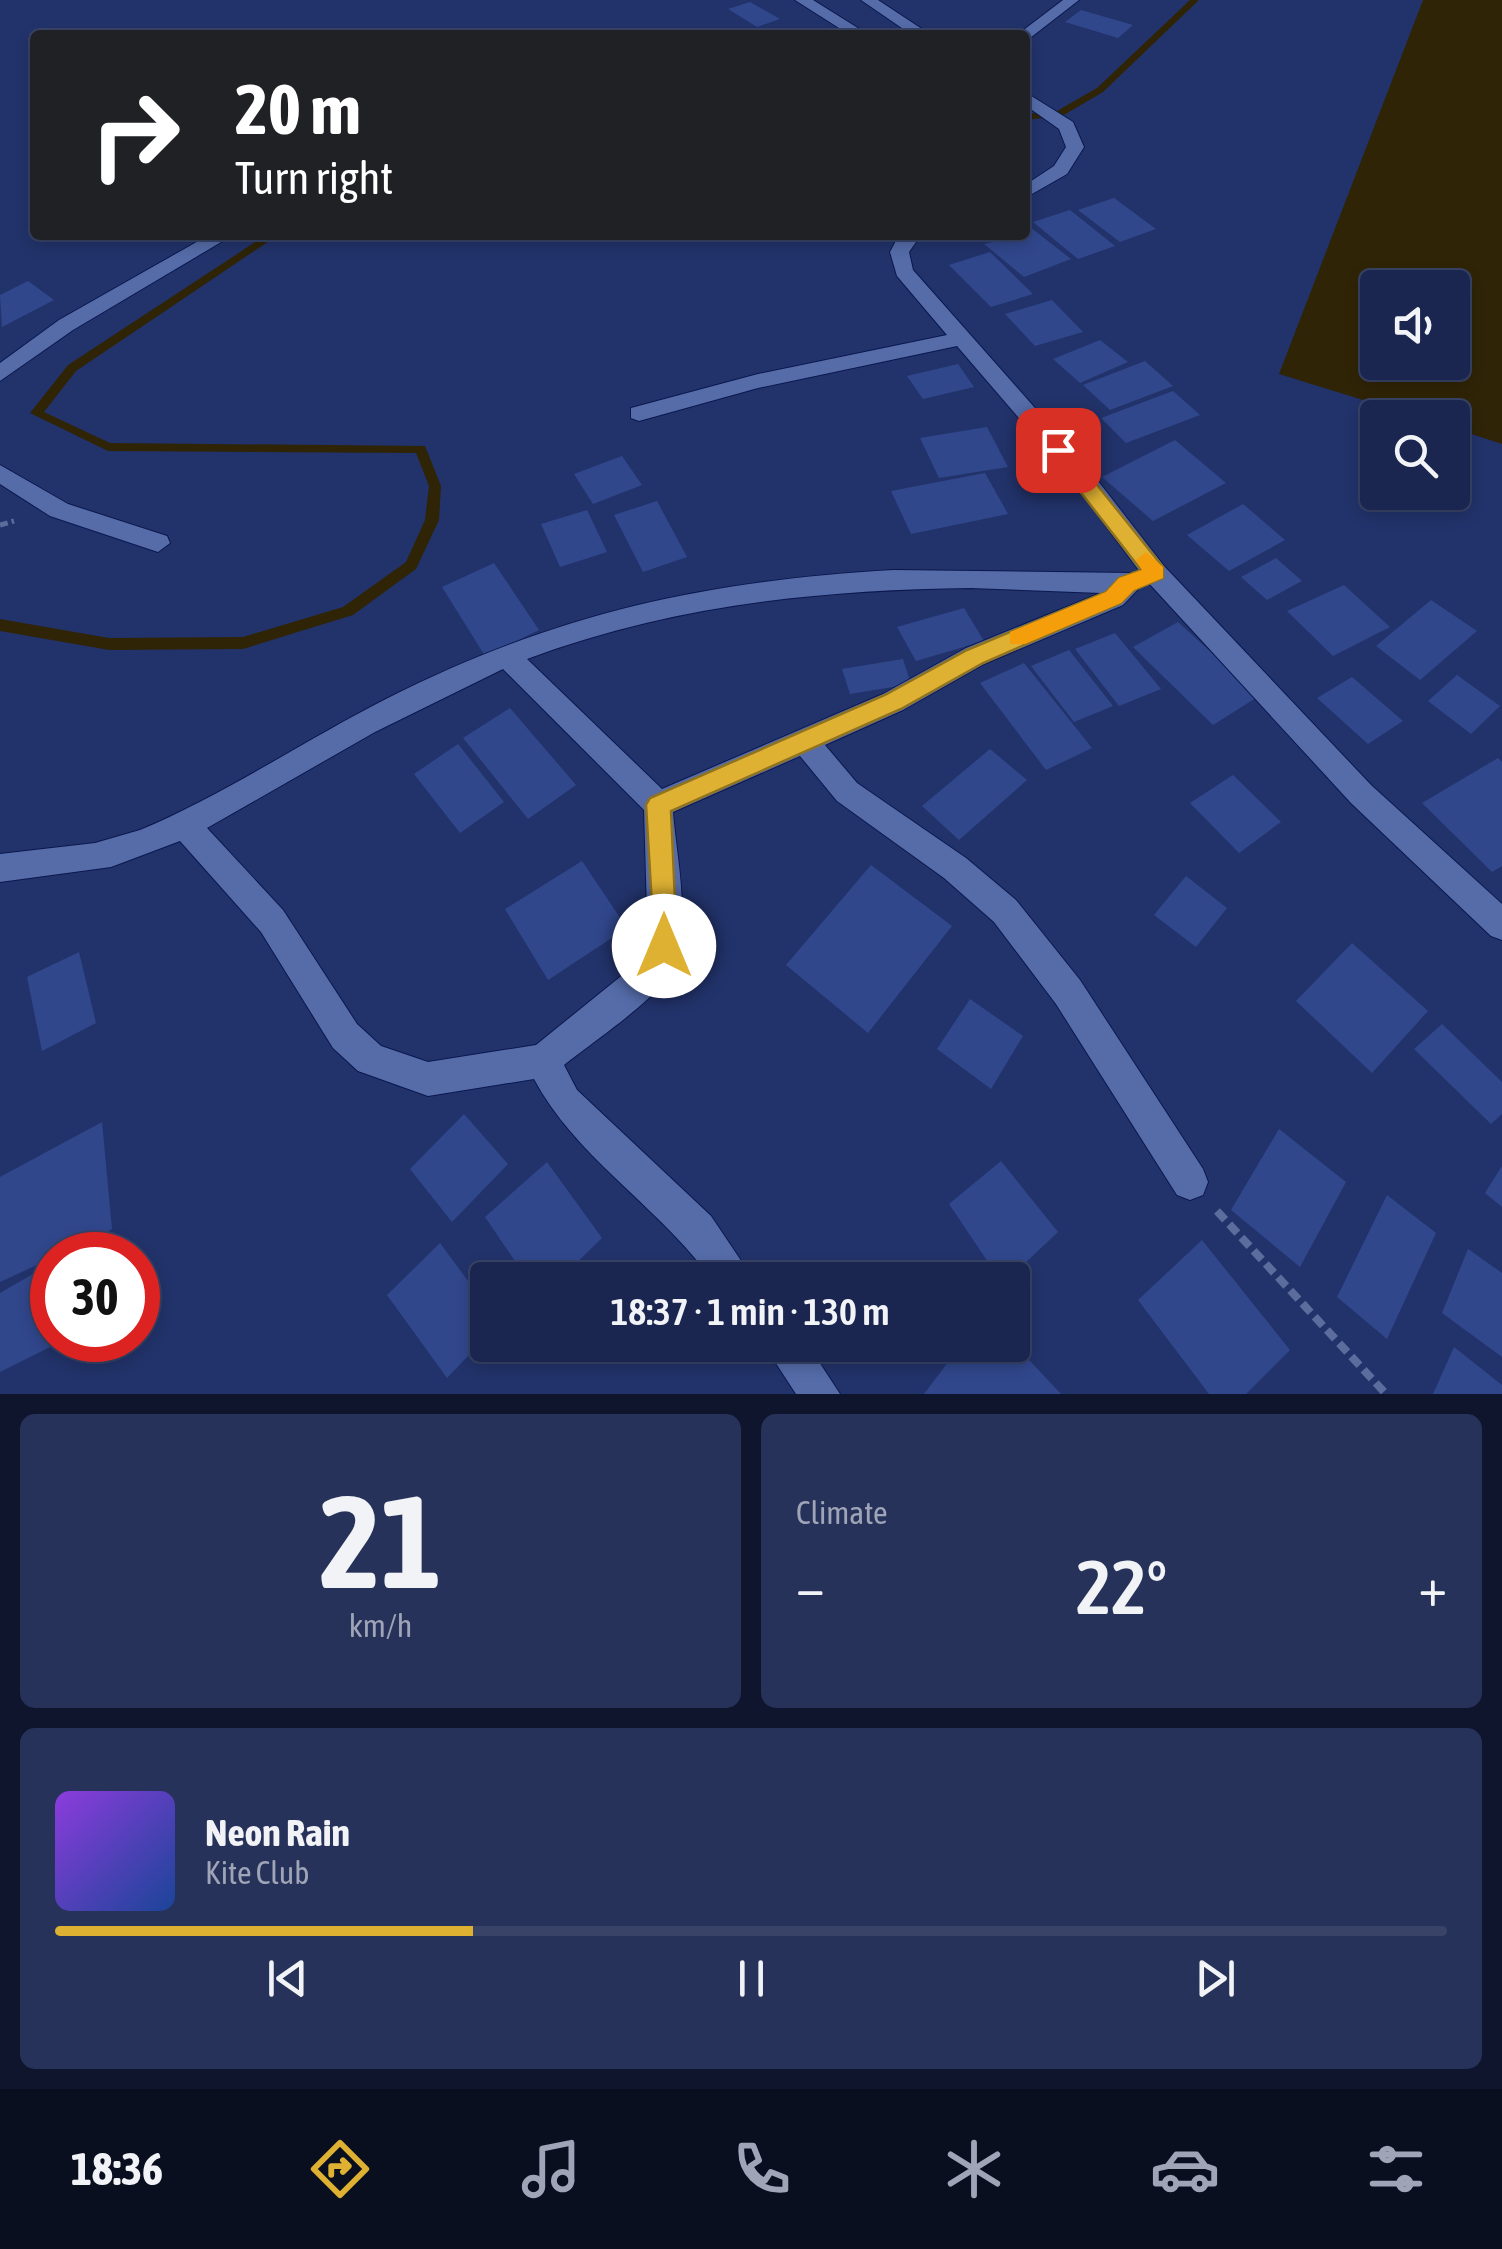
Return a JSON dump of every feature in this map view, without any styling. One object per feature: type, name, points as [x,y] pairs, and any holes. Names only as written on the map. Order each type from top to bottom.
[{"type":"street","points":[[802,0],[853,30]]},
{"type":"street","points":[[868,0],[916,30]]},
{"type":"street","points":[[1030,31],[1072,0]]},
{"type":"street","points":[[1030,100],[1067,126],[1074,138],[1070,159],[1030,189]]},
{"type":"street","points":[[0,374],[66,325],[213,240]]},
{"type":"street","points":[[905,240],[898,255],[904,272],[1080,474],[1155,573],[1361,794],[1502,925]]},
{"type":"street","points":[[639,413],[758,381],[959,339]]},
{"type":"street","points":[[0,473],[59,510],[158,544]]},
{"type":"street","points":[[0,868],[92,859],[148,842],[329,743],[556,635],[714,598],[828,583],[955,575],[1127,584],[1155,573]]},
{"type":"street","points":[[658,805],[893,702],[975,656],[1114,598],[1127,584]]},
{"type":"street","points":[[184,824],[272,921],[344,1036],[370,1059],[428,1079],[543,1061],[630,992],[652,971],[664,946],[658,805],[506,656]]},
{"type":"street","points":[[806,742],[847,792],[955,868],[1005,911],[1068,992],[1190,1182]]},
{"type":"street","points":[[543,1061],[564,1102],[698,1230],[722,1262]]},
{"type":"street","points":[[796,1362],[820,1394]]},
{"type":"path","points":[[1190,1182],[1386,1394]]},
{"type":"shaded area","points":[[1423,0],[1502,0],[1502,444],[1470,434],[1470,400],[1363,400],[1279,374]]},
{"type":"building","points":[[750,2],[780,19],[757,27],[728,9]]},
{"type":"building","points":[[1081,10],[1133,25],[1118,38],[1065,22]]},
{"type":"building","points":[[1114,198],[1156,229],[1120,242],[1078,210]]},
{"type":"building","points":[[1070,210],[1115,246],[1078,259],[1033,222]]},
{"type":"building","points":[[1030,227],[1071,259],[1024,277],[984,244],[1030,240]]},
{"type":"building","points":[[990,252],[1033,294],[991,307],[949,265]]},
{"type":"building","points":[[28,281],[54,300],[2,327],[0,295]]},
{"type":"building","points":[[1052,300],[1083,332],[1035,346],[1005,314]]},
{"type":"building","points":[[1100,340],[1128,362],[1080,383],[1053,359]]},
{"type":"building","points":[[1145,361],[1173,386],[1110,410],[1083,385]]},
{"type":"building","points":[[958,364],[974,387],[923,399],[907,376]]},
{"type":"building","points":[[1173,391],[1200,415],[1126,443],[1101,418]]},
{"type":"building","points":[[987,427],[1008,467],[939,478],[920,438]]},
{"type":"building","points":[[1175,440],[1226,483],[1153,521],[1102,477]]},
{"type":"building","points":[[622,456],[642,485],[593,504],[574,474]]},
{"type":"building","points":[[985,473],[1008,514],[911,534],[891,491]]},
{"type":"building","points":[[657,501],[687,557],[643,572],[614,515]]},
{"type":"building","points":[[1243,504],[1285,540],[1229,571],[1187,535]]},
{"type":"building","points":[[587,510],[607,552],[560,567],[541,524]]},
{"type":"building","points":[[1276,558],[1302,581],[1267,600],[1241,577]]},
{"type":"building","points":[[494,563],[539,630],[485,656],[442,587]]},
{"type":"building","points":[[1344,585],[1390,627],[1333,656],[1287,611]]},
{"type":"building","points":[[1431,600],[1477,631],[1420,680],[1376,646]]},
{"type":"building","points":[[964,608],[984,641],[916,661],[897,627]]},
{"type":"building","points":[[1178,622],[1259,696],[1213,725],[1133,647]]},
{"type":"building","points":[[1115,633],[1161,689],[1119,706],[1075,649]]},
{"type":"building","points":[[1069,650],[1113,706],[1074,722],[1031,666]]},
{"type":"building","points":[[903,659],[911,684],[850,694],[842,669]]},
{"type":"building","points":[[1024,663],[1092,748],[1046,770],[980,683]]},
{"type":"building","points":[[1457,675],[1500,706],[1471,734],[1428,701]]},
{"type":"building","points":[[1352,677],[1403,721],[1368,744],[1317,698]]},
{"type":"building","points":[[510,708],[576,785],[528,819],[463,738]]},
{"type":"building","points":[[458,744],[504,802],[460,833],[414,774]]},
{"type":"building","points":[[990,749],[1027,780],[959,840],[922,806]]},
{"type":"building","points":[[1498,758],[1502,762],[1502,866],[1492,872],[1422,803]]},
{"type":"building","points":[[1233,775],[1281,822],[1239,853],[1190,803]]},
{"type":"building","points":[[582,861],[627,928],[548,980],[505,909]]},
{"type":"building","points":[[871,865],[952,926],[868,1033],[786,965]]},
{"type":"building","points":[[1186,876],[1227,908],[1196,947],[1154,915]]},
{"type":"building","points":[[1352,943],[1428,1011],[1372,1073],[1296,1001]]},
{"type":"building","points":[[79,952],[96,1023],[42,1051],[27,977]]},
{"type":"building","points":[[970,999],[1023,1036],[991,1089],[937,1049]]},
{"type":"building","points":[[1442,1024],[1502,1082],[1502,1114],[1491,1124],[1414,1049]]},
{"type":"building","points":[[464,1114],[508,1164],[452,1222],[410,1169]]},
{"type":"building","points":[[102,1122],[112,1229],[30,1232],[30,1268],[0,1282],[0,1177]]},
{"type":"building","points":[[1279,1129],[1346,1182],[1300,1267],[1231,1210]]},
{"type":"building","points":[[1001,1161],[1058,1232],[1026,1262],[988,1262],[949,1204]]},
{"type":"building","points":[[547,1162],[602,1238],[577,1262],[516,1262],[485,1217]]},
{"type":"building","points":[[1502,1166],[1502,1207],[1485,1193]]},
{"type":"building","points":[[1387,1195],[1436,1233],[1387,1339],[1337,1297]]},
{"type":"building","points":[[1202,1240],[1290,1350],[1246,1394],[1209,1394],[1138,1300]]},
{"type":"building","points":[[440,1243],[470,1284],[470,1354],[447,1378],[387,1295]]},
{"type":"building","points":[[1468,1249],[1502,1273],[1502,1357],[1442,1313]]},
{"type":"building","points":[[30,1276],[30,1357],[0,1372],[0,1293]]},
{"type":"building","points":[[1454,1347],[1502,1385],[1502,1394],[1433,1394]]},
{"type":"building","points":[[1030,1361],[1061,1394],[924,1394],[948,1362]]},
{"type":"waterway","points":[[1030,117],[1059,114],[1100,90],[1195,0]]},
{"type":"waterway","points":[[0,625],[109,644],[243,643],[348,611],[411,565],[432,520],[435,486],[421,449],[108,447],[36,413],[72,368],[265,240]]},
{"type":"slow traffic","points":[[1017,638],[1114,598],[1127,584],[1155,573],[1146,560]]},
{"type":"route","points":[[664,946],[666,922],[658,805],[893,702],[975,656],[1114,598],[1127,584],[1155,573],[1058,450]]}]
